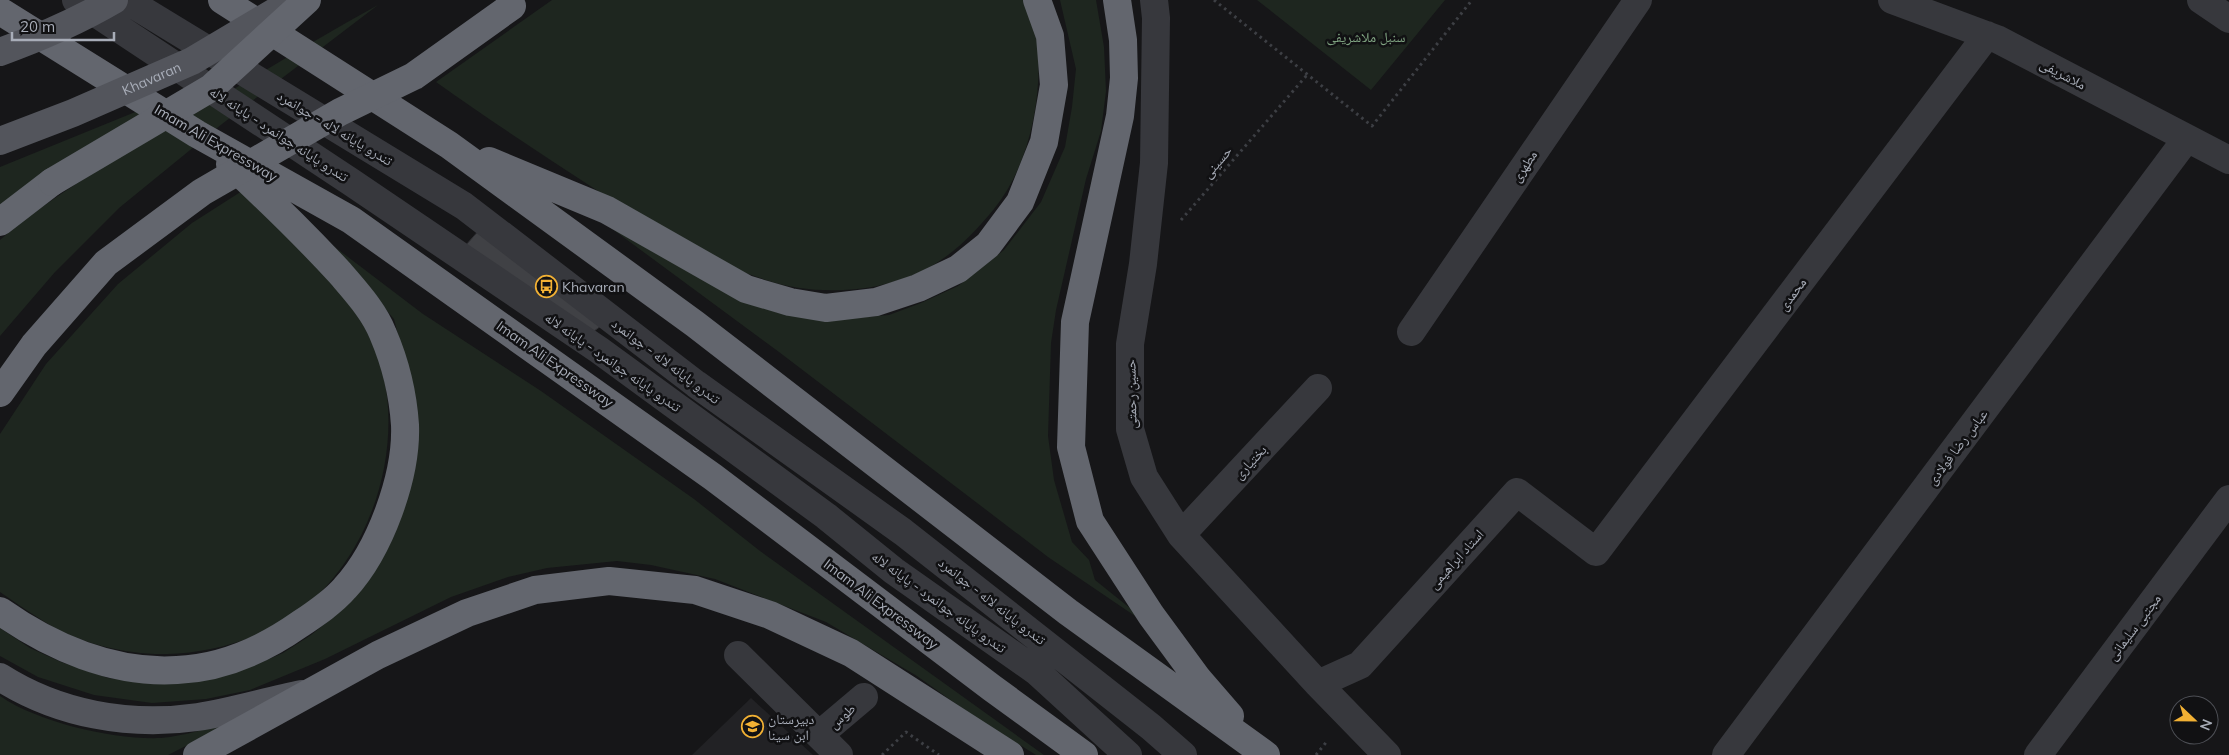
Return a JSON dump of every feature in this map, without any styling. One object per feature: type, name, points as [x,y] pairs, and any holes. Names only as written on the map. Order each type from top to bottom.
[{"type":"highway","points":[[222,0],[449,145],[695,324],[1068,612],[1263,753]]},
{"type":"highway","points":[[0,222],[52,182],[211,88],[307,0]]},
{"type":"highway","points":[[449,145],[607,210],[746,289],[790,302],[826,308],[876,302],[918,288],[958,269],[988,245],[1020,202],[1044,142],[1054,85],[1050,36],[1037,0]]},
{"type":"highway","points":[[1117,0],[1123,40],[1124,78],[1120,116],[1075,322],[1071,447],[1090,521],[1152,615],[1192,671],[1263,753]]},
{"type":"highway","points":[[0,393],[34,345],[106,263],[202,192],[340,112],[414,76],[516,3]]},
{"type":"highway","name":"Imam Ali Expressway","points":[[0,11],[197,134],[359,226],[714,477],[992,688],[1084,755]]},
{"type":"highway","points":[[0,610],[26,630],[59,646],[112,664],[134,668],[176,670],[213,666],[247,655],[280,639],[311,617],[345,588],[366,559],[385,522],[400,476],[405,425],[397,374],[383,333],[361,298],[316,246],[197,134]]},
{"type":"highway","points":[[197,755],[378,655],[467,612],[535,590],[609,581],[695,590],[770,615],[851,653],[1010,755]]},
{"type":"main road","points":[[0,52],[24,44],[89,14],[114,0]]},
{"type":"main road","name":"Khavaran","points":[[0,141],[73,113],[192,61],[295,0]]},
{"type":"main road","points":[[0,677],[25,693],[64,707],[101,716],[153,722],[199,717],[307,693]]},
{"type":"street","name":"تندرو پایانه جوانمرد - پایانه لاله","points":[[76,0],[351,182],[599,350],[826,516],[894,572],[1036,671],[1128,755]]},
{"type":"street","name":"تندرو پایانه لاله - جوانمرد","points":[[126,0],[464,206],[696,384],[904,532],[1151,727],[1183,755]]},
{"type":"street","name":"حسین رحمتی","points":[[1154,0],[1156,18],[1154,163],[1143,264],[1130,344],[1130,429],[1144,477],[1181,535],[1318,684],[1387,755]]},
{"type":"street","name":"مطهری","points":[[1411,332],[1638,0]]},
{"type":"street","name":"ملاشریفی","points":[[1892,0],[1997,39],[2229,160]]},
{"type":"street","points":[[2201,0],[2229,19]]},
{"type":"street","name":"محمدی","points":[[1596,552],[1987,36]]},
{"type":"street","name":"عباس رضا فولادی","points":[[1726,755],[2187,138]]},
{"type":"street","name":"بختیاری","points":[[1181,535],[1318,388]]},
{"type":"street","name":"استاد ابراهیمی","points":[[1318,684],[1360,665],[1517,492],[1596,552]]},
{"type":"street","name":"مجتبی سلیمانی","points":[[2038,755],[2229,499]]},
{"type":"street","points":[[738,655],[839,755]]},
{"type":"street","name":"طوس","points":[[819,735],[864,697]]},
{"type":"path","points":[[1214,0],[1372,126],[1472,0]]},
{"type":"path","name":"حسینی","points":[[1180,221],[1308,75]]},
{"type":"path","points":[[882,755],[906,732],[939,755]]},
{"type":"shaded area","name":"دبیرستان ابن سینا","points":[[751,698],[813,755],[692,755]]},
{"type":"green space","points":[[552,0],[1023,0],[1034,28],[1038,45],[1038,88],[1031,132],[1016,173],[1006,192],[994,209],[969,236],[941,260],[901,280],[879,286],[832,290],[787,286],[721,263],[658,229],[537,151],[436,82]]},
{"type":"green space","points":[[1060,0],[1096,0],[1104,47],[1106,91],[1101,131],[1086,179],[1056,310],[1051,343],[1048,436],[1054,480],[1072,542],[1089,560],[1095,580],[1166,637],[1048,557],[779,352],[592,214],[738,299],[778,313],[834,320],[889,315],[921,303],[958,286],[1004,250],[1041,202],[1065,147],[1076,69]]},
{"type":"green space","name":"سنبل ملاشریفی","points":[[1257,0],[1445,0],[1371,90]]},
{"type":"green space","points":[[378,5],[222,124],[119,208],[55,272],[0,336],[0,240],[65,191]]},
{"type":"green space","points":[[182,93],[0,206],[0,167]]},
{"type":"green space","points":[[242,191],[320,266],[355,309],[368,331],[378,354],[386,387],[388,421],[386,455],[379,489],[368,521],[352,552],[332,579],[309,603],[278,625],[224,646],[186,653],[137,653],[90,643],[48,624],[0,592],[0,434],[46,364],[118,284],[192,223]]},
{"type":"green space","points":[[323,238],[423,314],[541,391],[694,499],[760,551],[1044,755],[1036,755],[973,716],[917,676],[826,622],[715,579],[651,565],[617,561],[547,568],[508,577],[451,597],[325,659],[250,690],[206,699],[152,703],[94,695],[38,677],[0,656],[0,628],[30,648],[61,662],[108,678],[133,681],[255,665],[283,653],[311,635],[341,611],[365,585],[409,377],[394,319]]},
{"type":"green space","points":[[0,696],[16,706],[56,722],[100,733],[122,736],[142,738],[170,737],[233,722],[168,755],[0,755]]},
{"type":"building","points":[[481,228],[610,319],[585,338],[466,245]]},
{"type":"place","name":"Khavaran","points":[[546,287]]},
{"type":"place","name":"دبیرستان ابن سینا","points":[[752,727]]}]
